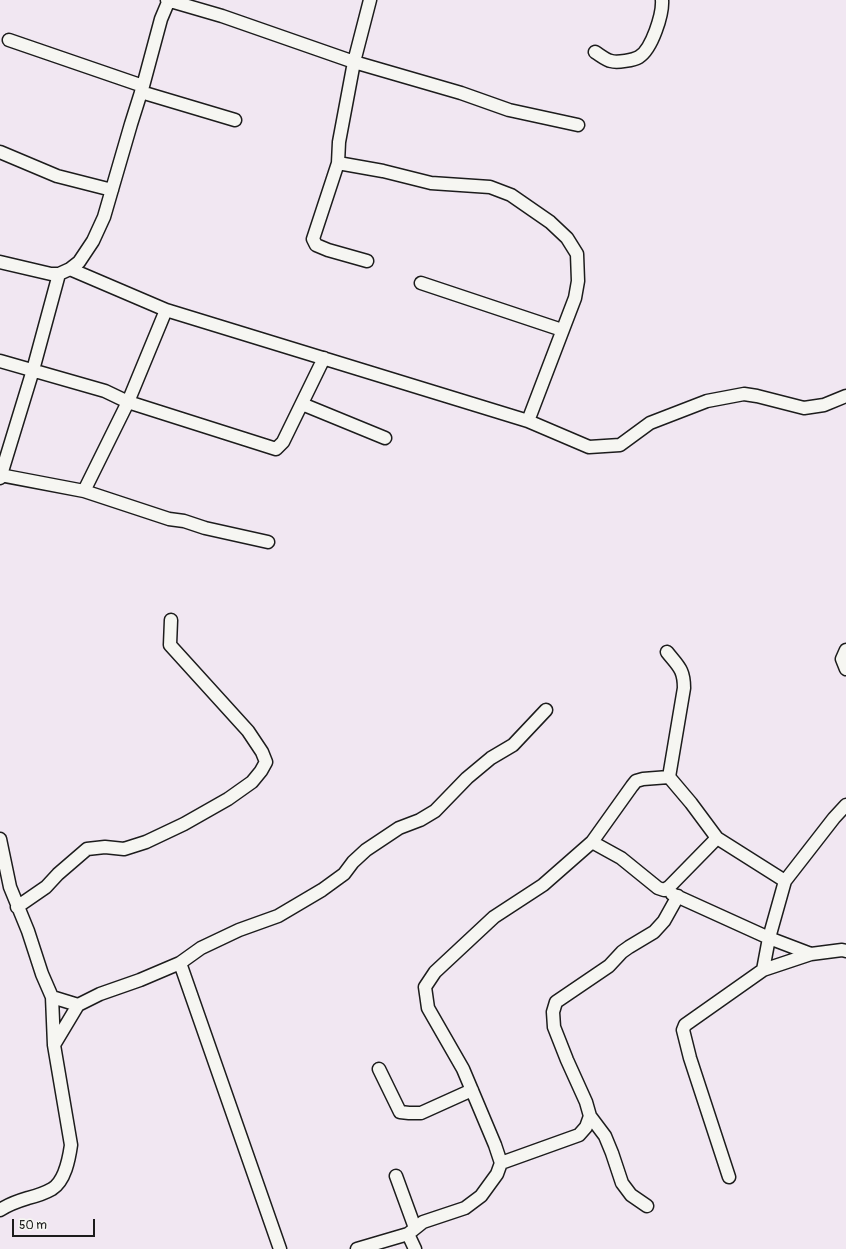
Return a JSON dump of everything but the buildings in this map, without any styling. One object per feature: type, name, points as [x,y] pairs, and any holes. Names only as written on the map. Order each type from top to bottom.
[{"type":"street","points":[[0,262],[51,274],[64,272],[79,262],[93,241],[104,217],[161,19],[168,0],[222,16],[354,62],[454,91],[509,110],[578,125]]},
{"type":"street","points":[[367,261],[328,250],[316,245],[313,239],[338,163],[339,142],[354,62],[370,0]]},
{"type":"street","points":[[595,52],[612,62],[625,61],[639,57],[648,47],[656,30],[662,0]]},
{"type":"street","points":[[10,40],[142,89],[235,120]]},
{"type":"street","points":[[0,152],[57,176],[112,190]]},
{"type":"street","points":[[338,163],[383,171],[431,183],[490,187],[511,195],[550,222],[567,238],[577,254],[578,281],[575,298],[528,421]]},
{"type":"street","points":[[64,272],[166,310],[528,421],[589,447],[620,445],[650,423],[707,401],[744,394],[804,408],[824,405],[846,396]]},
{"type":"street","points":[[64,272],[0,476],[84,491],[168,519],[184,521],[205,528],[268,542]]},
{"type":"street","points":[[421,283],[562,330]]},
{"type":"street","points":[[84,491],[128,402],[166,310]]},
{"type":"street","points":[[0,362],[105,391],[128,402],[276,449],[284,442],[324,358]]},
{"type":"street","points":[[302,404],[385,438]]},
{"type":"street","points":[[17,906],[46,887],[58,874],[87,849],[105,847],[124,848],[146,842],[184,824],[228,799],[252,782],[266,762],[262,752],[248,731],[170,645],[171,620]]},
{"type":"street","points":[[846,650],[842,659],[846,669]]},
{"type":"street","points":[[667,652],[684,676],[684,688],[669,777],[691,803],[717,838],[785,881]]},
{"type":"street","points":[[54,1045],[78,1005],[100,994],[140,980],[180,963],[201,948],[239,930],[278,916],[322,890],[344,874],[353,862],[366,850],[399,828],[420,820],[435,811],[467,778],[491,758],[513,745],[546,710]]},
{"type":"street","points":[[357,1249],[412,1231],[424,1222],[465,1208],[481,1196],[498,1174],[501,1163],[463,1069],[428,1008],[425,987],[435,972],[494,917],[543,884],[592,842],[636,781],[669,777]]},
{"type":"street","points":[[763,970],[769,938],[785,881],[834,818],[846,805]]},
{"type":"street","points":[[0,838],[10,887],[52,997],[54,1045],[71,1145],[70,1158],[60,1181],[53,1188],[36,1196],[8,1204],[0,1210]]},
{"type":"street","points":[[664,890],[669,887],[717,838]]},
{"type":"street","points":[[592,842],[621,858],[658,888],[769,938],[810,954]]},
{"type":"street","points":[[647,1206],[631,1195],[622,1183],[605,1136],[590,1116],[586,1102],[567,1060],[554,1027],[553,1012],[556,1002],[609,966],[622,952],[654,932],[664,921],[678,896]]},
{"type":"street","points":[[729,1177],[690,1058],[683,1030],[685,1025],[763,970],[810,954],[842,950],[846,951]]},
{"type":"street","points":[[180,963],[280,1249]]},
{"type":"street","points":[[52,997],[78,1005]]},
{"type":"street","points":[[379,1069],[400,1112],[421,1113],[472,1090]]},
{"type":"street","points":[[501,1163],[579,1135],[586,1127],[590,1116]]},
{"type":"street","points":[[396,1176],[412,1231],[414,1249]]}]
